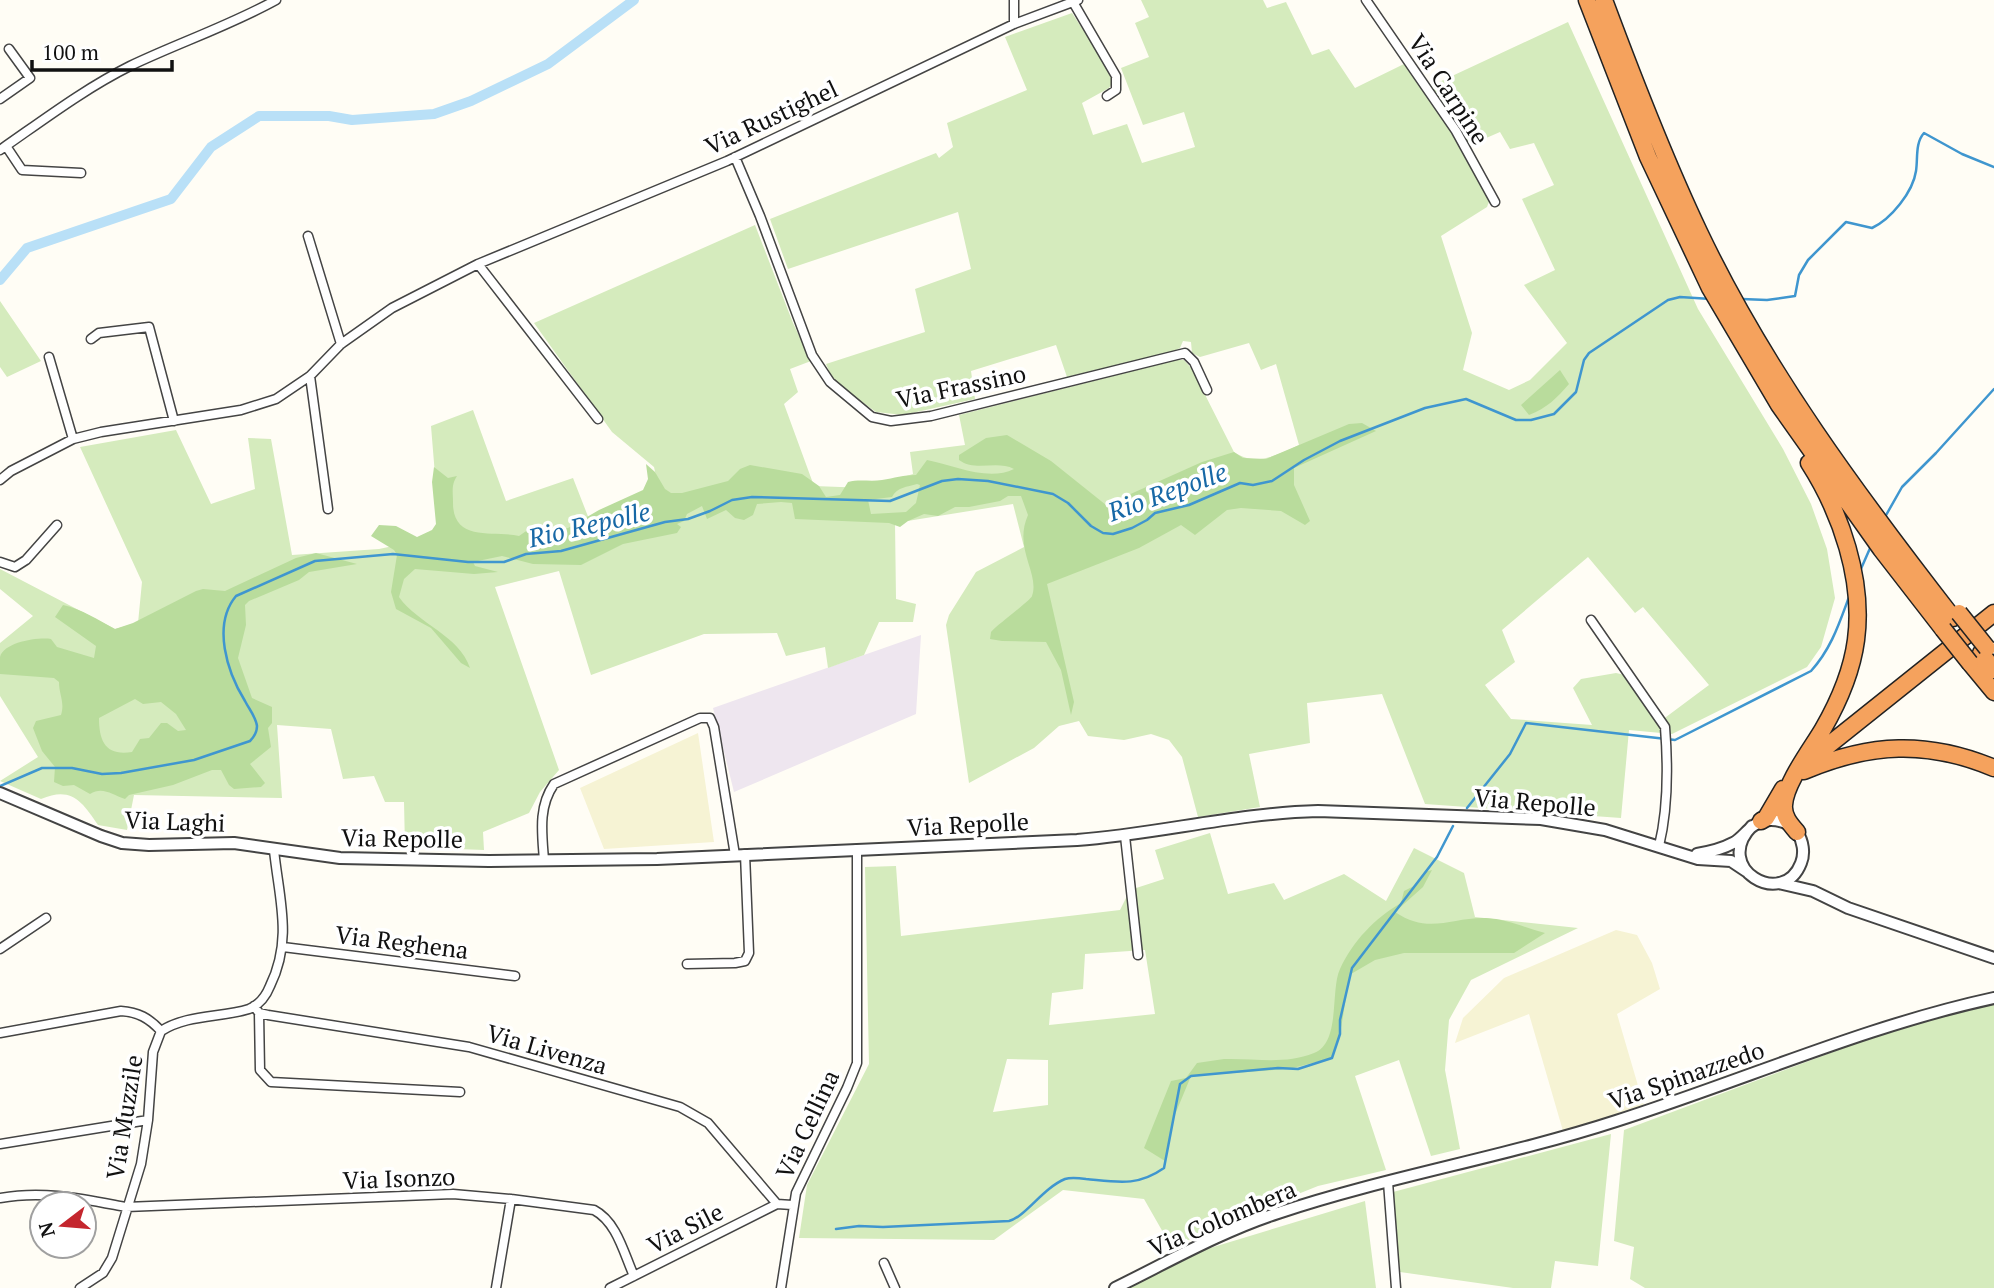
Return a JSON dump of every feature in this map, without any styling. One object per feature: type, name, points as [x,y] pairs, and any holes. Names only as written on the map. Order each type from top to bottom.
[{"type":"highway","points":[[1587,0],[1648,157],[1779,405],[1866,528],[1918,573],[1952,620],[1983,655],[1994,692]]},
{"type":"highway","points":[[1604,0],[1660,144],[1699,232],[1711,272]]},
{"type":"highway","points":[[1743,335],[1789,392],[1873,512],[1886,543],[1994,670]]},
{"type":"highway","points":[[1743,335],[1760,388],[1823,488],[1844,537],[1857,603],[1856,641],[1850,666],[1835,706],[1795,775],[1784,804],[1786,820],[1797,832]]},
{"type":"highway","points":[[1757,824],[1766,818],[1780,793],[1815,754],[1994,613]]},
{"type":"highway","points":[[1795,775],[1836,757],[1869,749],[1907,747],[1950,753],[1994,768]]},
{"type":"street","points":[[81,173],[22,170],[3,148],[70,102],[129,67],[276,0]]},
{"type":"street","points":[[1014,0],[1014,24]]},
{"type":"street","name":"Via Carpine","points":[[1366,0],[1456,131],[1495,202]]},
{"type":"street","points":[[1076,1],[1116,76],[1116,90],[1107,96]]},
{"type":"street","name":"Via Rustighel","points":[[0,480],[10,471],[73,439],[241,410],[276,399],[310,376],[341,344],[392,308],[478,264],[735,157],[1014,24],[1076,1]]},
{"type":"street","points":[[0,99],[30,78],[9,49]]},
{"type":"street","name":"Via Frassino","points":[[735,157],[812,355],[830,382],[872,417],[891,421],[931,416],[1185,353],[1194,362],[1207,390]]},
{"type":"street","points":[[308,236],[341,344]]},
{"type":"street","points":[[478,264],[597,419]]},
{"type":"street","points":[[91,339],[99,333],[149,327],[174,421]]},
{"type":"street","points":[[49,357],[73,439]]},
{"type":"street","points":[[310,376],[328,509]]},
{"type":"street","points":[[0,562],[15,567],[26,560],[57,524]]},
{"type":"street","points":[[1591,620],[1665,727],[1667,748],[1664,815],[1659,846]]},
{"type":"street","points":[[544,860],[543,808],[547,794],[554,784],[700,718],[710,718],[740,855],[749,953],[745,961],[735,963],[687,964]]},
{"type":"street","name":"Via Laghi","points":[[4,795],[101,836],[122,842],[149,845],[234,843],[274,850]]},
{"type":"street","name":"Via Repolle","points":[[274,850],[340,858],[657,859],[1125,836],[1283,812],[1541,819],[1605,830],[1698,859],[1731,860],[1761,882],[1813,891],[1848,908],[1994,958]]},
{"type":"street","points":[[1746,871],[1740,852],[1745,833],[1757,824],[1781,821],[1797,832],[1801,840],[1803,869],[1813,891]]},
{"type":"street","points":[[1687,856],[1712,852],[1735,843],[1757,824]]},
{"type":"street","points":[[1125,836],[1138,955]]},
{"type":"street","name":"Via Cellina","points":[[781,1288],[796,1193],[847,1088],[856,1063],[857,849]]},
{"type":"street","points":[[274,850],[284,915],[283,947],[274,978],[257,1009],[260,1070],[271,1082],[460,1092]]},
{"type":"street","points":[[1779,883],[1796,873],[1803,856]]},
{"type":"street","points":[[0,949],[46,918]]},
{"type":"street","name":"Via Reghena","points":[[283,947],[516,976]]},
{"type":"street","points":[[1982,954],[1994,969]]},
{"type":"street","name":"Via Spinazzedo","points":[[1388,1182],[1560,1139],[1664,1106],[1942,1009],[1994,998]]},
{"type":"street","name":"Via Muzzile","points":[[80,1288],[103,1273],[112,1258],[141,1164],[148,1120],[153,1052],[161,1031],[183,1020],[257,1009]]},
{"type":"street","name":"Via Livenza","points":[[257,1009],[469,1047],[680,1107],[708,1123],[777,1204]]},
{"type":"street","points":[[0,1033],[121,1012],[135,1013],[152,1021],[161,1031]]},
{"type":"street","points":[[0,1144],[148,1120]]},
{"type":"street","points":[[1388,1182],[1396,1288]]},
{"type":"street","name":"Via Colombera","points":[[1115,1288],[1275,1214],[1388,1182]]},
{"type":"street","name":"Via Isonzo","points":[[0,1198],[45,1194],[73,1196],[126,1208],[453,1194],[512,1199],[594,1210],[602,1214],[608,1220],[634,1276]]},
{"type":"street","points":[[496,1288],[512,1199]]},
{"type":"street","points":[[777,1204],[792,1205]]},
{"type":"street","name":"Via Sile","points":[[610,1288],[777,1204]]},
{"type":"street","points":[[884,1262],[895,1288]]},
{"type":"shaded area","points":[[921,635],[916,714],[734,792],[713,708]]},
{"type":"shaded area","points":[[698,733],[714,842],[604,849],[580,788]]},
{"type":"shaded area","points":[[1616,930],[1637,935],[1652,963],[1660,989],[1617,1014],[1644,1106],[1563,1131],[1529,1014],[1455,1043],[1463,1018],[1504,978]]},
{"type":"green space","points":[[1141,0],[1263,0],[1267,8],[1286,2],[1312,55],[1329,49],[1355,88],[1404,64],[1422,90],[1568,22],[1698,309],[1783,449],[1811,504],[1827,549],[1835,598],[1821,647],[1807,667],[1672,734],[1629,730],[1621,818],[1425,804],[1382,694],[1307,703],[1310,743],[1249,754],[1260,807],[1198,817],[1182,757],[1169,740],[1151,734],[1124,740],[1088,736],[1079,721],[1059,726],[1034,748],[969,783],[946,625],[949,615],[976,572],[1024,547],[1013,504],[895,523],[896,599],[916,604],[913,622],[879,622],[864,655],[828,668],[825,647],[786,656],[777,633],[704,634],[591,675],[559,571],[495,587],[559,770],[540,792],[529,813],[483,832],[484,850],[405,847],[404,802],[385,802],[374,776],[343,779],[331,729],[277,725],[282,798],[134,795],[127,830],[98,825],[81,803],[68,795],[51,795],[41,799],[0,781],[38,757],[0,696],[0,643],[33,616],[0,589],[0,569],[115,629],[138,623],[142,582],[80,447],[176,430],[211,504],[255,489],[248,438],[271,439],[292,555],[379,549],[440,536],[431,426],[473,410],[506,501],[573,478],[589,519],[661,499],[654,467],[612,432],[534,323],[755,225],[793,323],[811,361],[790,369],[798,392],[784,404],[814,486],[867,488],[913,474],[910,452],[965,445],[959,415],[1177,360],[1184,360],[1192,369],[1234,452],[1250,459],[1258,459],[1275,456],[1299,445],[1276,364],[1261,370],[1249,343],[1200,357],[1192,353],[1191,342],[1183,341],[1180,348],[1174,351],[1067,377],[1056,345],[971,371],[975,399],[903,415],[876,412],[834,382],[826,364],[925,332],[915,289],[971,269],[958,212],[788,269],[770,219],[936,153],[939,158],[953,147],[947,123],[1027,90],[1005,37],[1072,13],[1107,66],[1113,82],[1109,88],[1082,103],[1093,135],[1127,124],[1142,163],[1195,147],[1184,112],[1143,125],[1121,68],[1149,57],[1135,23],[1149,17]],"holes":[[[1500,132],[1510,149],[1534,143],[1554,185],[1522,199],[1555,270],[1524,285],[1567,343],[1530,380],[1509,390],[1463,370],[1472,333],[1441,236],[1487,207],[1490,199],[1461,149]],[[1588,557],[1635,613],[1643,607],[1709,685],[1658,723],[1625,675],[1616,673],[1581,679],[1573,688],[1592,725],[1511,719],[1485,685],[1515,662],[1502,630]]]},
{"type":"green space","points":[[0,301],[41,361],[7,377],[0,367]]},
{"type":"green space","points":[[1560,370],[1569,384],[1551,402],[1529,415],[1521,405]]},
{"type":"green space","points":[[1362,423],[1376,431],[1294,468],[1294,485],[1310,521],[1305,525],[1281,511],[1241,508],[1227,510],[1195,535],[1181,525],[1139,548],[1047,584],[1074,702],[1071,715],[1061,670],[1046,642],[990,639],[991,632],[1032,596],[1034,587],[1023,539],[1028,515],[1021,496],[1008,496],[1000,501],[969,507],[955,507],[938,516],[924,514],[900,527],[889,523],[795,519],[792,503],[757,504],[753,515],[744,520],[735,518],[726,510],[707,519],[702,506],[687,514],[684,521],[677,524],[681,527],[677,533],[623,544],[581,565],[533,564],[502,556],[473,562],[475,566],[498,572],[474,574],[415,569],[404,579],[399,597],[457,647],[470,668],[461,663],[431,628],[396,609],[391,592],[397,555],[394,550],[371,536],[379,525],[396,526],[417,537],[432,530],[436,524],[432,482],[434,467],[448,478],[457,476],[453,486],[453,503],[455,516],[460,524],[477,532],[519,536],[532,527],[536,534],[568,528],[643,490],[648,479],[646,464],[671,493],[682,493],[728,481],[740,469],[750,465],[802,474],[819,486],[826,497],[840,495],[848,482],[916,475],[927,460],[982,473],[1004,473],[1014,469],[1000,465],[972,465],[959,460],[959,455],[986,438],[1007,435],[1051,461],[1106,505],[1202,462],[1234,452],[1243,458],[1266,459],[1349,424]],"holes":[[[920,485],[916,503],[906,512],[871,514],[868,500],[892,497],[903,488]]]},
{"type":"green space","points":[[316,553],[357,564],[309,572],[299,580],[245,605],[246,625],[238,658],[252,698],[272,707],[272,723],[268,728],[271,747],[250,764],[265,783],[261,787],[234,789],[221,770],[212,770],[173,785],[129,795],[125,799],[103,791],[90,794],[74,785],[63,786],[54,782],[55,767],[42,751],[33,728],[36,721],[61,715],[59,682],[54,678],[0,674],[0,657],[3,652],[14,644],[51,639],[57,647],[94,658],[96,646],[55,617],[63,605],[115,629],[133,623],[196,591],[225,591],[296,558]],"holes":[[[135,699],[143,704],[161,702],[176,714],[186,730],[178,731],[167,723],[161,723],[149,738],[140,739],[132,752],[116,752],[106,746],[100,734],[99,718]]]},
{"type":"green space","points":[[1210,833],[1228,894],[1274,883],[1284,900],[1344,874],[1386,901],[1414,848],[1464,873],[1475,917],[1578,928],[1471,980],[1449,1020],[1445,1070],[1460,1149],[1431,1156],[1399,1060],[1355,1076],[1386,1170],[1318,1186],[1213,1228],[1172,1248],[1144,1199],[1063,1190],[994,1240],[799,1238],[807,1185],[869,1064],[865,867],[896,866],[901,936],[1120,910],[1130,890],[1164,879],[1155,850]],"holes":[[[1145,950],[1155,1014],[1049,1025],[1052,993],[1083,989],[1085,954]],[[1007,1059],[1048,1060],[1048,1105],[993,1112]]]},
{"type":"green space","points":[[1432,870],[1423,887],[1395,912],[1407,919],[1430,924],[1486,918],[1545,933],[1514,953],[1404,953],[1375,960],[1351,974],[1339,1037],[1332,1058],[1289,1069],[1191,1076],[1174,1117],[1165,1161],[1144,1148],[1171,1081],[1186,1078],[1197,1063],[1224,1059],[1292,1059],[1314,1053],[1322,1047],[1331,1028],[1337,978],[1351,949],[1382,916],[1401,903],[1404,891],[1414,886],[1425,872]]},
{"type":"green space","points":[[1994,1002],[1994,1288],[1645,1288],[1630,1279],[1634,1247],[1614,1241],[1624,1130],[1873,1037]]},
{"type":"green space","points":[[1611,1134],[1598,1266],[1555,1261],[1551,1288],[1513,1288],[1400,1272],[1393,1192]]},
{"type":"green space","points":[[1365,1201],[1376,1288],[1125,1288],[1197,1252]]},
{"type":"waterway","points":[[0,280],[27,248],[171,199],[211,147],[259,116],[329,116],[352,120],[434,114],[471,101],[548,64],[634,0]]},
{"type":"waterway","name":"Rio Repolle","points":[[1742,299],[1767,300],[1795,296],[1799,275],[1808,260],[1846,222],[1872,228],[1886,218],[1911,188],[1916,171],[1918,146],[1924,133],[1962,154],[1994,167]]},
{"type":"waterway","name":"Rio Repolle","points":[[0,786],[42,768],[72,768],[102,774],[121,773],[194,760],[250,741],[257,726],[238,689],[225,648],[225,621],[229,608],[236,596],[315,561],[393,554],[468,562],[504,562],[526,554],[561,551],[665,522],[688,519],[732,500],[752,497],[890,501],[942,481],[958,479],[988,481],[1053,494],[1068,503],[1091,526],[1103,533],[1113,534],[1132,528],[1155,513],[1189,505],[1240,483],[1253,485],[1272,481],[1340,441],[1425,408],[1466,399],[1516,420],[1531,420],[1554,414],[1576,392],[1584,360],[1589,353],[1668,300],[1680,297],[1711,299]]},
{"type":"waterway","points":[[1885,517],[1902,487],[1994,389]]},
{"type":"waterway","points":[[1860,571],[1871,546]]},
{"type":"waterway","points":[[1467,808],[1510,754],[1526,723],[1675,740],[1811,671],[1829,645],[1849,597]]},
{"type":"waterway","points":[[836,1229],[1009,1221],[1065,1179],[1136,1181],[1164,1168],[1180,1084],[1191,1076],[1278,1068],[1298,1069],[1332,1058],[1340,1034],[1340,1020],[1352,968],[1437,857],[1453,826]]}]
